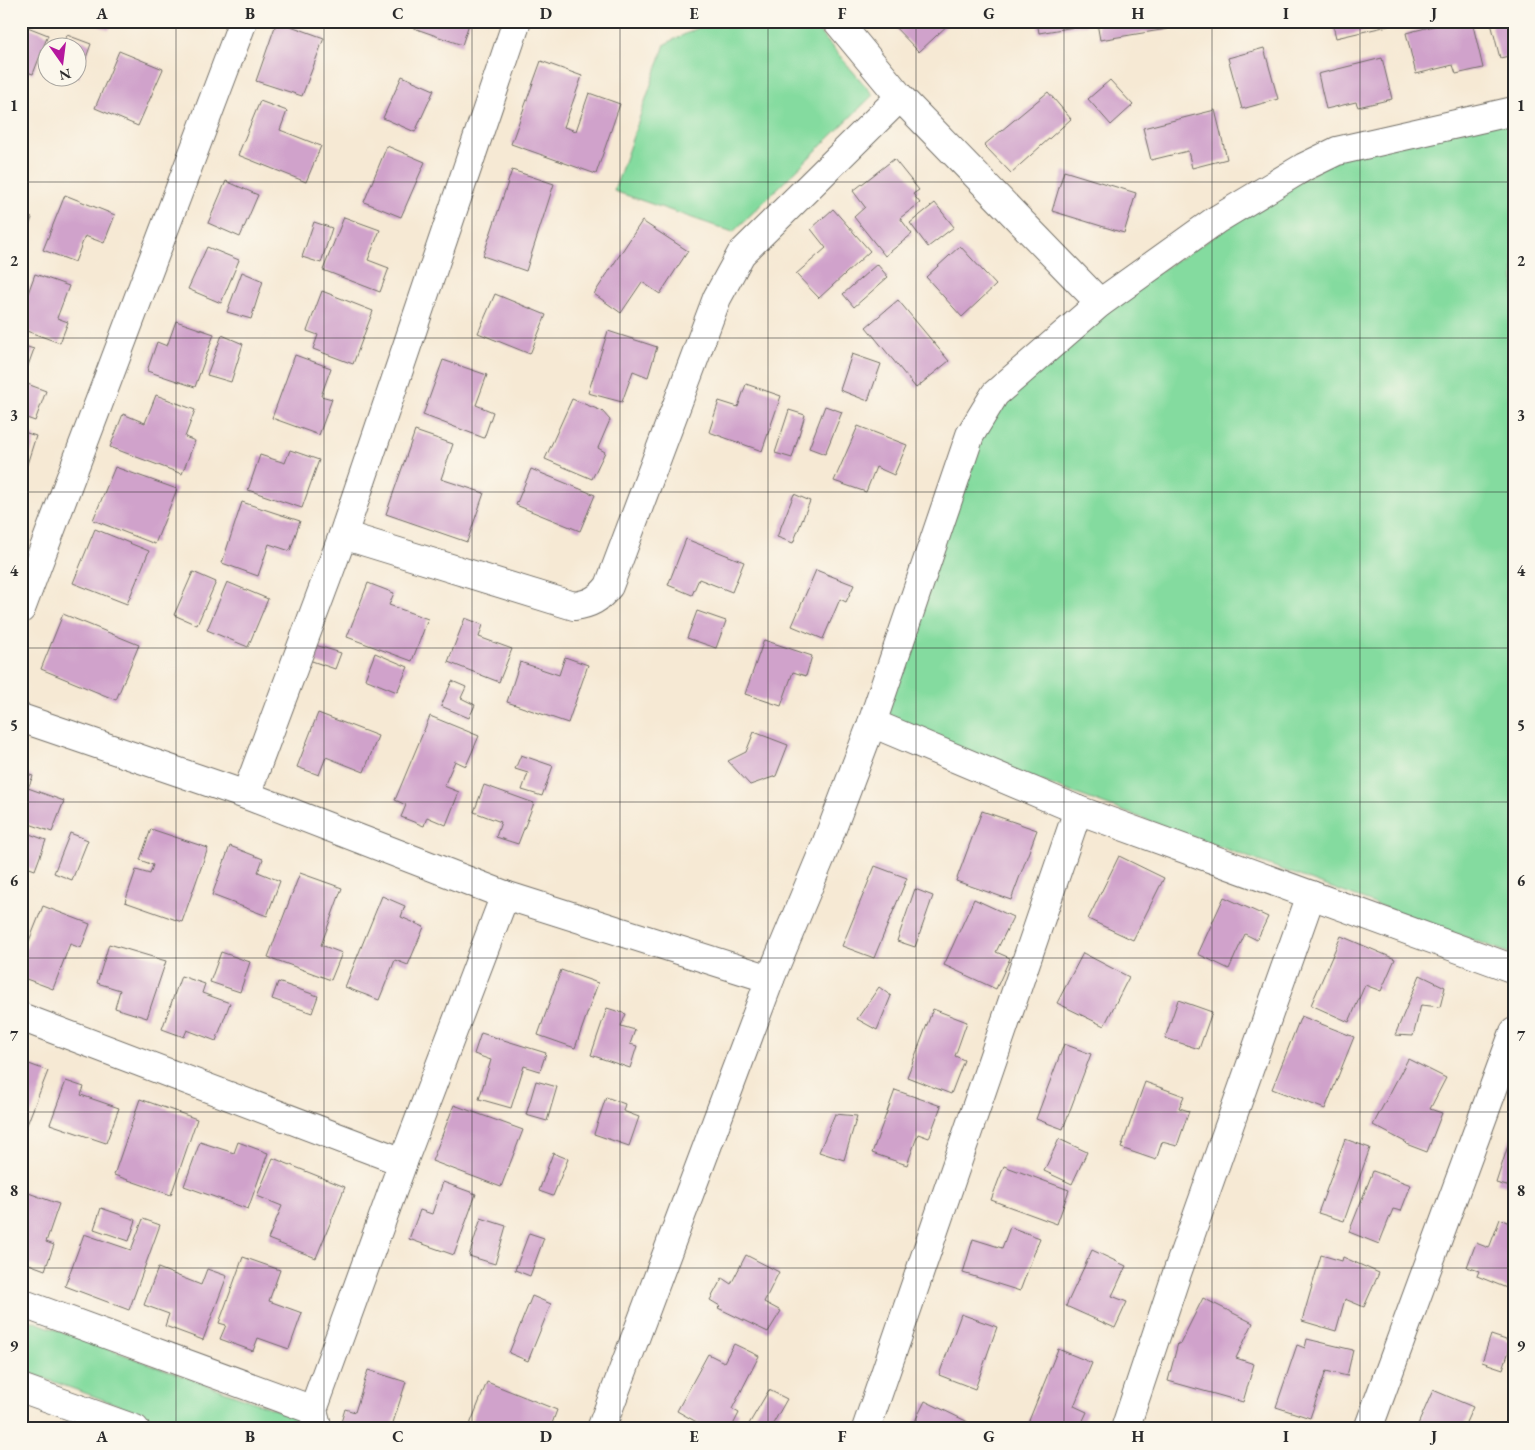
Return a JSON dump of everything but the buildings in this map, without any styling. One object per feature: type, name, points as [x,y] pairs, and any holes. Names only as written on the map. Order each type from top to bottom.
[{"type":"street","points":[[21,609],[244,21]]},
{"type":"street","points":[[246,795],[343,535],[517,21]]},
{"type":"street","points":[[837,21],[900,97],[1100,303]]},
{"type":"street","points":[[343,535],[574,606],[586,604],[600,598],[609,586],[717,298],[741,254],[900,97]]},
{"type":"street","points":[[601,1429],[770,979],[825,847],[872,723],[970,435],[995,394],[1100,303],[1216,220],[1304,167],[1329,155],[1514,111]]},
{"type":"street","points":[[21,718],[246,795],[505,895],[770,979]]},
{"type":"street","points":[[872,723],[1078,810],[1514,969]]},
{"type":"street","points":[[866,1429],[1078,810]]},
{"type":"street","points":[[21,1303],[316,1420],[403,1162],[505,895]]},
{"type":"street","points":[[1125,1429],[1177,1273],[1311,895]]},
{"type":"street","points":[[21,1018],[403,1162]]},
{"type":"street","points":[[1368,1429],[1514,1032]]},
{"type":"street","points":[[21,1388],[135,1429]]},
{"type":"green space","points":[[712,21],[810,21],[873,95],[733,232],[614,191],[665,44]]},
{"type":"green space","points":[[1514,118],[1514,955],[878,721],[974,437],[1000,398],[1104,307],[1339,157]]},
{"type":"green space","points":[[21,1317],[298,1418],[302,1429],[185,1429],[21,1370]]}]
